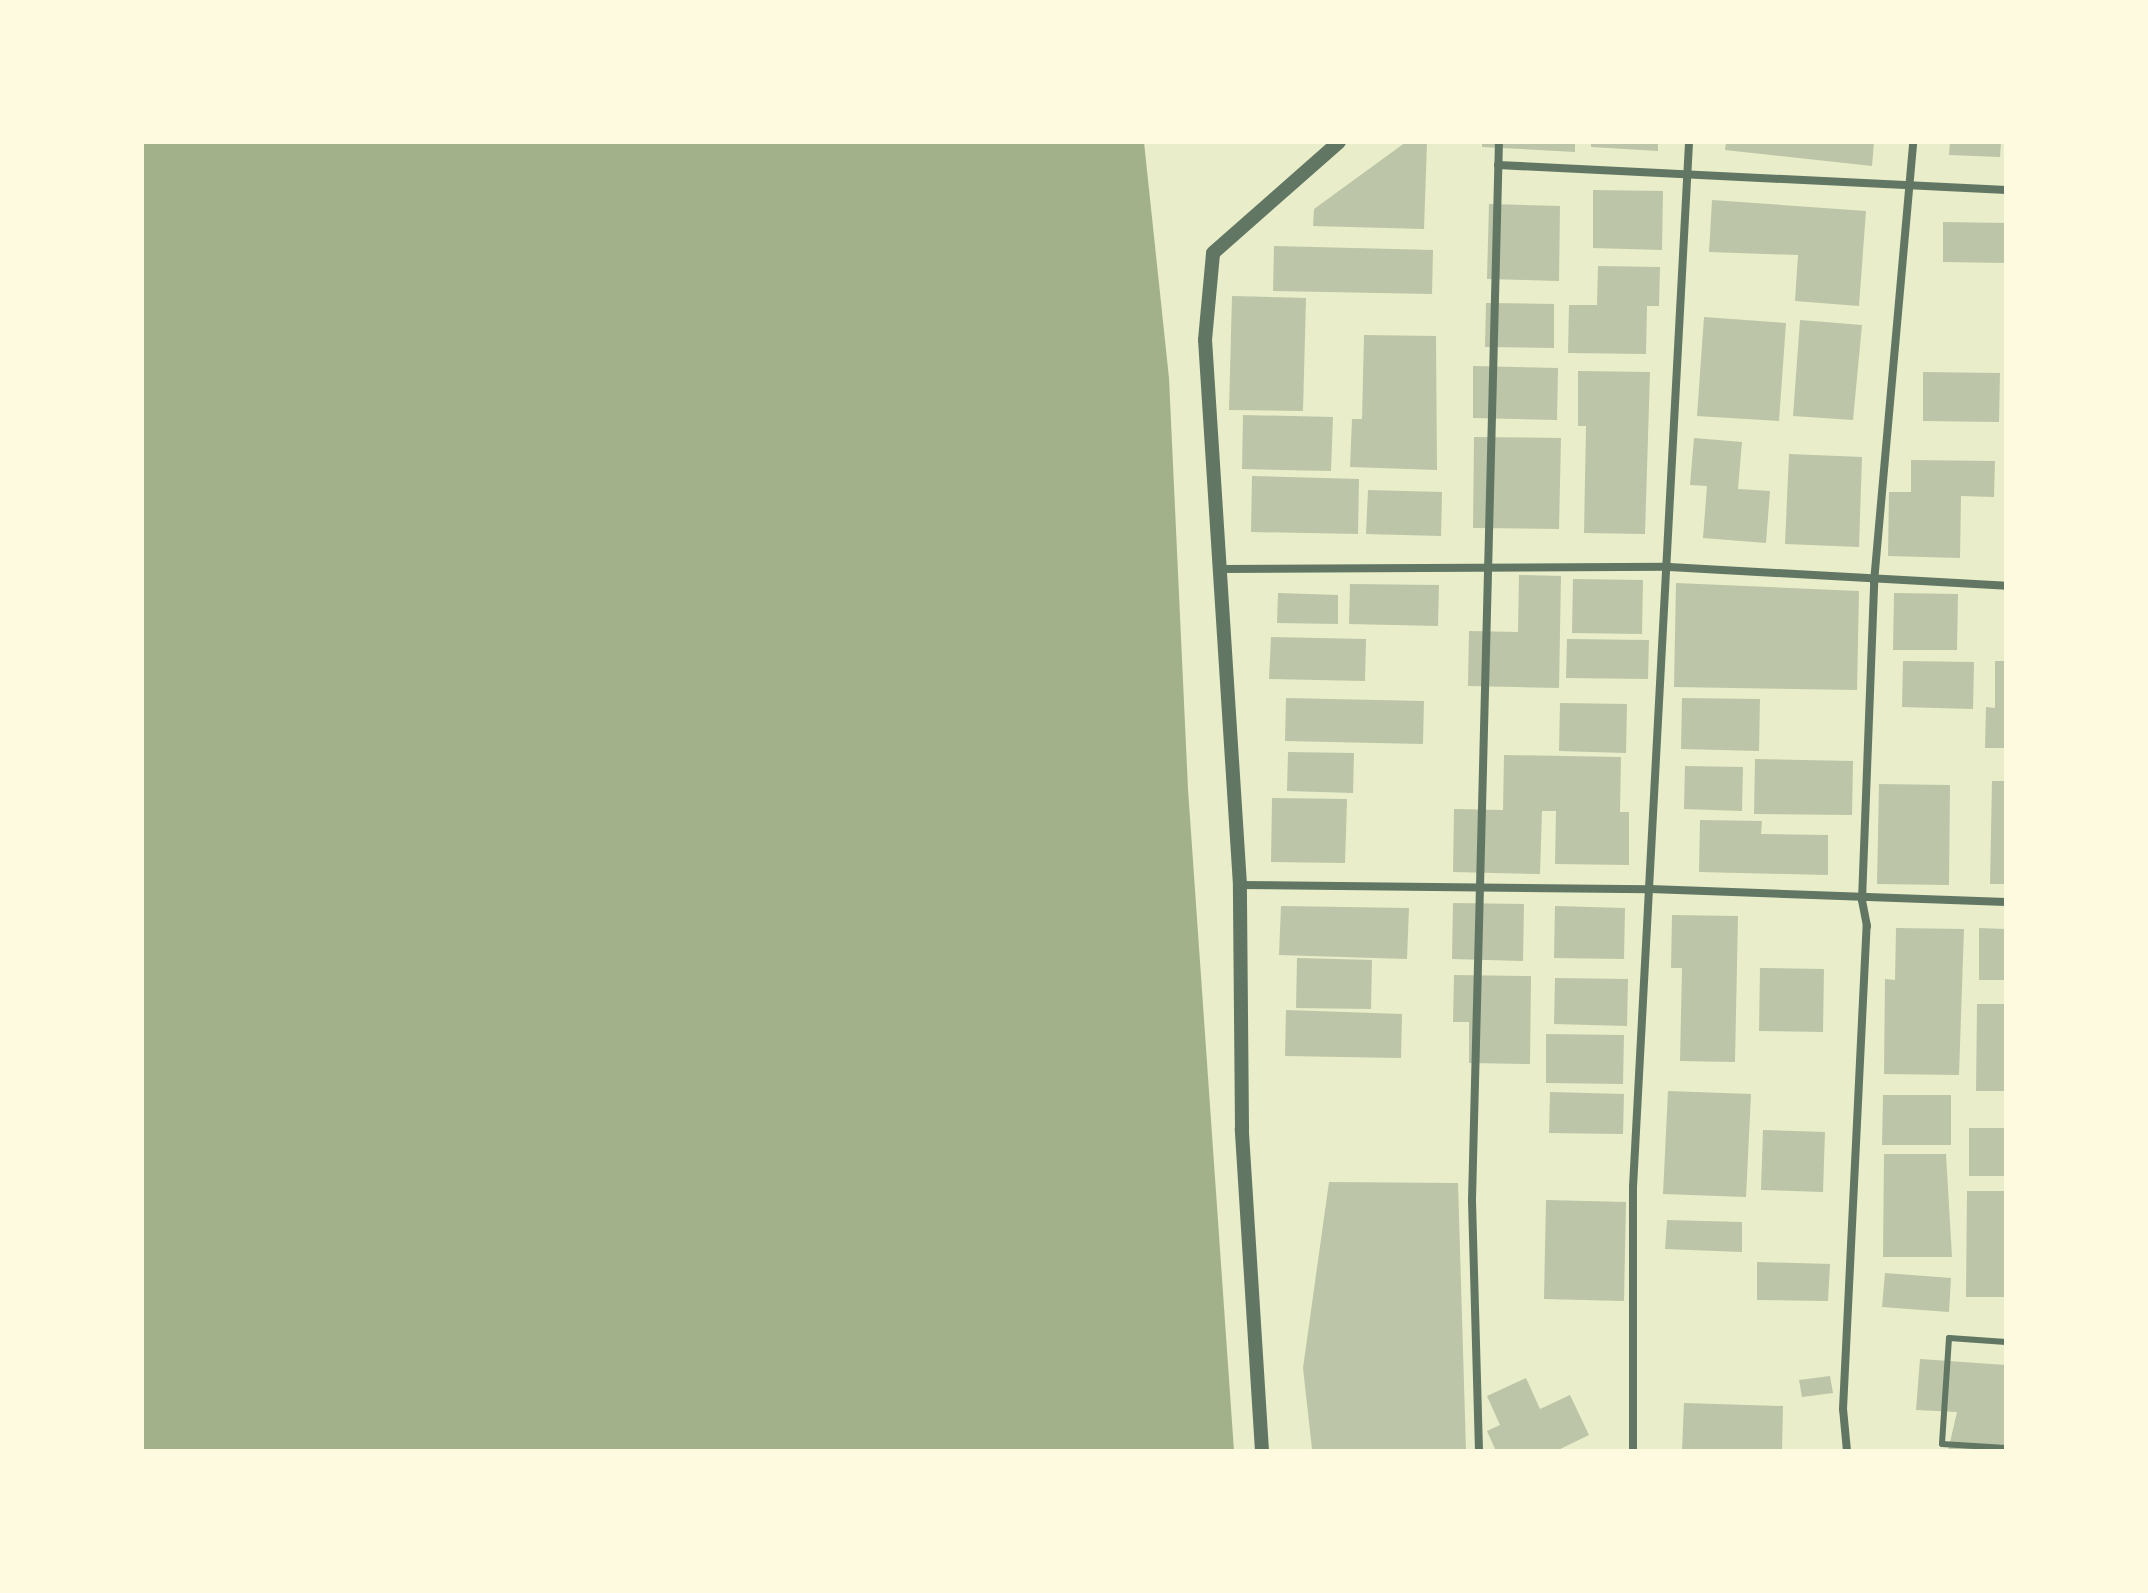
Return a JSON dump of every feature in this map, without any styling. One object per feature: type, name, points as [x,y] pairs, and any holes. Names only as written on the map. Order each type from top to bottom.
[{"type":"street","points":[[1262,1451],[1242,1129],[1240,885],[1205,340],[1213,253],[1339,142]]},
{"type":"street","points":[[1479,1451],[1472,1200],[1499,142]]},
{"type":"street","points":[[1633,1451],[1633,1187],[1669,567],[1689,142]]},
{"type":"street","points":[[1847,1451],[1843,1409],[1867,926],[1862,900],[1874,582],[1912,184],[1913,142]]},
{"type":"street","points":[[1498,165],[1687,170],[2006,190]]},
{"type":"street","points":[[1221,569],[1669,567],[1874,582],[2006,586]]},
{"type":"street","points":[[1240,885],[1650,889],[1862,900],[2006,902]]},
{"type":"lane","points":[[2006,1342],[1949,1338],[1942,1444],[2006,1448]]},
{"type":"shaded area","points":[[142,142],[1144,142],[1169,378],[1188,789],[1234,1451],[142,1451]]},
{"type":"building","points":[[1406,142],[1427,142],[1424,229],[1313,226],[1314,209]]},
{"type":"building","points":[[1482,142],[1575,142],[1575,152],[1482,147]]},
{"type":"building","points":[[1591,142],[1658,142],[1658,151],[1591,147]]},
{"type":"building","points":[[1726,142],[1874,142],[1872,166],[1725,150]]},
{"type":"building","points":[[1950,142],[2001,142],[2000,157],[1949,155]]},
{"type":"building","points":[[1593,190],[1663,191],[1662,250],[1593,248]]},
{"type":"building","points":[[1712,200],[1866,211],[1859,306],[1795,301],[1798,255],[1709,252]]},
{"type":"building","points":[[1489,204],[1560,206],[1559,281],[1487,279]]},
{"type":"building","points":[[1943,222],[2005,223],[2005,263],[1943,262]]},
{"type":"building","points":[[1274,246],[1433,250],[1432,294],[1273,291]]},
{"type":"building","points":[[1598,266],[1660,267],[1659,306],[1647,306],[1646,354],[1568,353],[1569,305],[1597,305]]},
{"type":"building","points":[[1232,296],[1306,298],[1303,411],[1229,410]]},
{"type":"building","points":[[1486,303],[1554,304],[1554,348],[1485,347]]},
{"type":"building","points":[[1704,317],[1786,323],[1779,421],[1697,416]]},
{"type":"building","points":[[1800,320],[1862,325],[1853,420],[1793,416]]},
{"type":"building","points":[[1364,335],[1436,336],[1437,470],[1350,467],[1352,419],[1362,419]]},
{"type":"building","points":[[1473,366],[1558,368],[1557,420],[1473,418]]},
{"type":"building","points":[[1578,371],[1650,372],[1645,534],[1584,533],[1586,426],[1578,426]]},
{"type":"building","points":[[1923,372],[2000,373],[1999,422],[1923,421]]},
{"type":"building","points":[[1243,415],[1333,417],[1331,471],[1242,469]]},
{"type":"building","points":[[1474,437],[1561,438],[1559,529],[1473,528]]},
{"type":"building","points":[[1694,438],[1742,442],[1738,489],[1770,491],[1766,543],[1703,538],[1707,486],[1690,485]]},
{"type":"building","points":[[1789,454],[1862,457],[1859,547],[1785,544]]},
{"type":"building","points":[[1911,460],[1995,461],[1994,497],[1961,496],[1960,558],[1888,556],[1889,492],[1911,492]]},
{"type":"building","points":[[1252,476],[1359,479],[1358,534],[1251,532]]},
{"type":"building","points":[[1368,490],[1442,492],[1441,536],[1366,534]]},
{"type":"building","points":[[1519,575],[1561,576],[1559,688],[1468,686],[1469,631],[1518,632]]},
{"type":"building","points":[[1573,579],[1643,580],[1642,634],[1572,633]]},
{"type":"building","points":[[1676,583],[1859,591],[1857,690],[1674,687]]},
{"type":"building","points":[[1350,584],[1439,585],[1438,626],[1349,624]]},
{"type":"building","points":[[1278,593],[1338,595],[1338,624],[1277,623]]},
{"type":"building","points":[[1894,593],[1958,594],[1957,650],[1893,650]]},
{"type":"building","points":[[1271,637],[1366,639],[1365,681],[1269,679]]},
{"type":"building","points":[[1567,639],[1649,640],[1648,679],[1566,678]]},
{"type":"building","points":[[1903,661],[1974,662],[1973,709],[1902,707]]},
{"type":"building","points":[[1995,661],[2006,661],[2006,748],[1985,748],[1986,707],[1995,708]]},
{"type":"building","points":[[1286,698],[1424,701],[1423,744],[1285,741]]},
{"type":"building","points":[[1682,698],[1760,699],[1759,751],[1681,749]]},
{"type":"building","points":[[1560,703],[1627,704],[1626,753],[1559,751]]},
{"type":"building","points":[[1288,752],[1354,753],[1353,793],[1287,791]]},
{"type":"building","points":[[1504,755],[1621,757],[1620,812],[1629,812],[1629,865],[1555,864],[1556,811],[1542,811],[1540,874],[1453,872],[1454,809],[1503,810]]},
{"type":"building","points":[[1755,759],[1853,761],[1852,815],[1754,814]]},
{"type":"building","points":[[1685,766],[1743,767],[1742,811],[1684,809]]},
{"type":"building","points":[[1992,781],[2006,781],[2006,884],[1990,884]]},
{"type":"building","points":[[1879,784],[1950,785],[1949,885],[1877,884]]},
{"type":"building","points":[[1272,798],[1347,799],[1345,863],[1271,862]]},
{"type":"building","points":[[1700,820],[1762,821],[1761,834],[1828,835],[1828,875],[1699,872]]},
{"type":"building","points":[[1453,903],[1524,904],[1523,961],[1452,959]]},
{"type":"building","points":[[1281,906],[1409,908],[1407,959],[1279,955]]},
{"type":"building","points":[[1555,906],[1625,908],[1624,959],[1554,958]]},
{"type":"building","points":[[1672,915],[1738,916],[1735,1062],[1680,1061],[1682,968],[1671,968]]},
{"type":"building","points":[[1896,928],[1964,929],[1959,1075],[1884,1074],[1885,979],[1895,980]]},
{"type":"building","points":[[1979,928],[2006,929],[2006,980],[1979,980]]},
{"type":"building","points":[[1297,958],[1372,960],[1371,1009],[1296,1008]]},
{"type":"building","points":[[1760,968],[1824,969],[1823,1032],[1759,1031]]},
{"type":"building","points":[[1454,975],[1531,976],[1530,1064],[1469,1063],[1469,1022],[1453,1022]]},
{"type":"building","points":[[1555,978],[1628,979],[1627,1026],[1554,1024]]},
{"type":"building","points":[[1977,1004],[2006,1004],[2006,1091],[1976,1091]]},
{"type":"building","points":[[1286,1010],[1402,1014],[1401,1058],[1285,1056]]},
{"type":"building","points":[[1546,1034],[1624,1035],[1623,1084],[1546,1083]]},
{"type":"building","points":[[1668,1091],[1751,1094],[1746,1197],[1663,1194]]},
{"type":"building","points":[[1550,1092],[1624,1094],[1623,1134],[1549,1133]]},
{"type":"building","points":[[1883,1095],[1951,1095],[1951,1145],[1882,1145]]},
{"type":"building","points":[[1969,1128],[2006,1128],[2006,1176],[1969,1176]]},
{"type":"building","points":[[1763,1130],[1825,1132],[1823,1192],[1761,1190]]},
{"type":"building","points":[[1884,1154],[1946,1154],[1952,1257],[1883,1257]]},
{"type":"building","points":[[1329,1182],[1458,1183],[1466,1451],[1312,1449],[1303,1368]]},
{"type":"building","points":[[1967,1191],[2006,1191],[2006,1297],[1966,1297]]},
{"type":"building","points":[[1546,1200],[1626,1202],[1624,1301],[1544,1299]]},
{"type":"building","points":[[1667,1220],[1742,1222],[1742,1252],[1665,1249]]},
{"type":"building","points":[[1757,1262],[1830,1264],[1828,1301],[1757,1300]]},
{"type":"building","points":[[1885,1273],[1951,1278],[1949,1312],[1882,1307]]},
{"type":"building","points":[[1920,1359],[2006,1365],[2006,1451],[1948,1451],[1957,1412],[1916,1410]]},
{"type":"building","points":[[1830,1376],[1833,1393],[1802,1397],[1799,1380]]},
{"type":"building","points":[[1526,1378],[1540,1409],[1570,1395],[1589,1435],[1556,1451],[1496,1451],[1487,1431],[1500,1425],[1487,1396]]},
{"type":"building","points":[[1684,1403],[1783,1406],[1782,1451],[1682,1451]]}]
